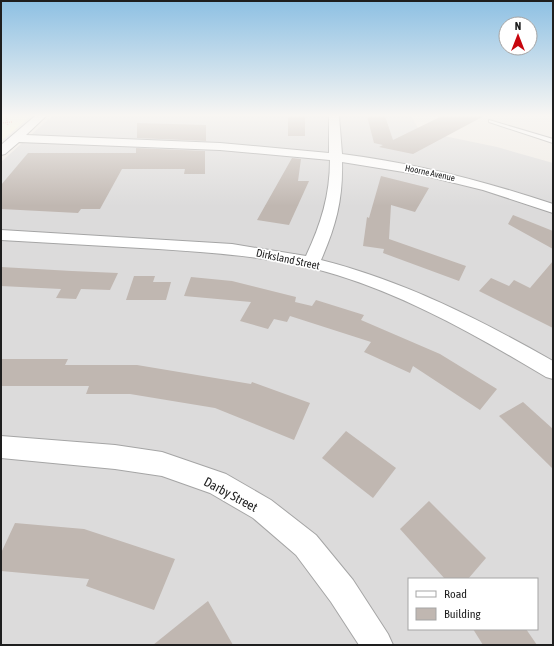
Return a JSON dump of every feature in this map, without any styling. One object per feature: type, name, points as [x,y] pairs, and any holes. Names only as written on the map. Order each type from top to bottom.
[{"type":"street","name":"Hoorne Avenue","points":[[213,146],[335,156],[408,168],[498,190],[553,209]]},
{"type":"street","points":[[311,263],[327,228],[333,205],[335,146]]},
{"type":"street","name":"Dirksland Street","points":[[1,235],[232,249],[269,254],[311,263],[366,279],[456,316],[509,344],[553,371]]},
{"type":"street","name":"Darby Street","points":[[1,447],[115,457],[162,464],[217,483],[262,509],[306,545],[342,591],[377,645]]},
{"type":"shaded area","points":[[19,146],[493,146],[553,163],[553,645],[1,645],[1,162]]},
{"type":"building","points":[[381,146],[428,146],[413,154],[379,147]]},
{"type":"building","points":[[136,148],[205,151],[205,174],[184,174],[185,169],[122,169],[100,209],[81,209],[78,213],[1,209],[1,185],[28,153],[136,153]]},
{"type":"building","points":[[292,158],[301,159],[298,181],[309,181],[289,225],[257,220]]},
{"type":"building","points":[[381,176],[429,188],[415,212],[391,205],[389,239],[466,266],[459,281],[383,253],[384,249],[363,246],[367,217],[369,218]]},
{"type":"building","points":[[513,215],[553,231],[553,249],[508,224]]},
{"type":"building","points":[[553,261],[553,328],[479,291],[491,278],[509,286],[514,280],[530,288]]},
{"type":"building","points":[[1,267],[118,273],[110,290],[81,289],[76,299],[56,298],[61,289],[1,286]]},
{"type":"building","points":[[134,276],[155,276],[153,282],[171,282],[166,300],[126,300]]},
{"type":"building","points":[[191,277],[232,281],[296,297],[295,302],[312,306],[316,300],[364,315],[361,320],[440,354],[497,389],[480,410],[413,366],[410,373],[364,352],[371,342],[290,316],[287,322],[274,319],[268,329],[240,321],[251,302],[184,296]]},
{"type":"building","points":[[1,359],[68,359],[65,365],[137,365],[251,384],[252,382],[310,403],[294,440],[215,408],[130,394],[86,394],[89,386],[1,386]]},
{"type":"building","points":[[523,402],[553,429],[553,469],[499,416]]},
{"type":"building","points":[[346,431],[396,468],[373,498],[322,458]]},
{"type":"building","points":[[429,501],[486,558],[469,578],[444,578],[400,529]]},
{"type":"building","points":[[15,523],[84,529],[175,559],[154,610],[86,586],[89,579],[1,571],[1,553]]},
{"type":"building","points":[[208,601],[233,645],[153,645],[194,612]]},
{"type":"building","points":[[474,630],[527,630],[537,645],[483,645]]}]
